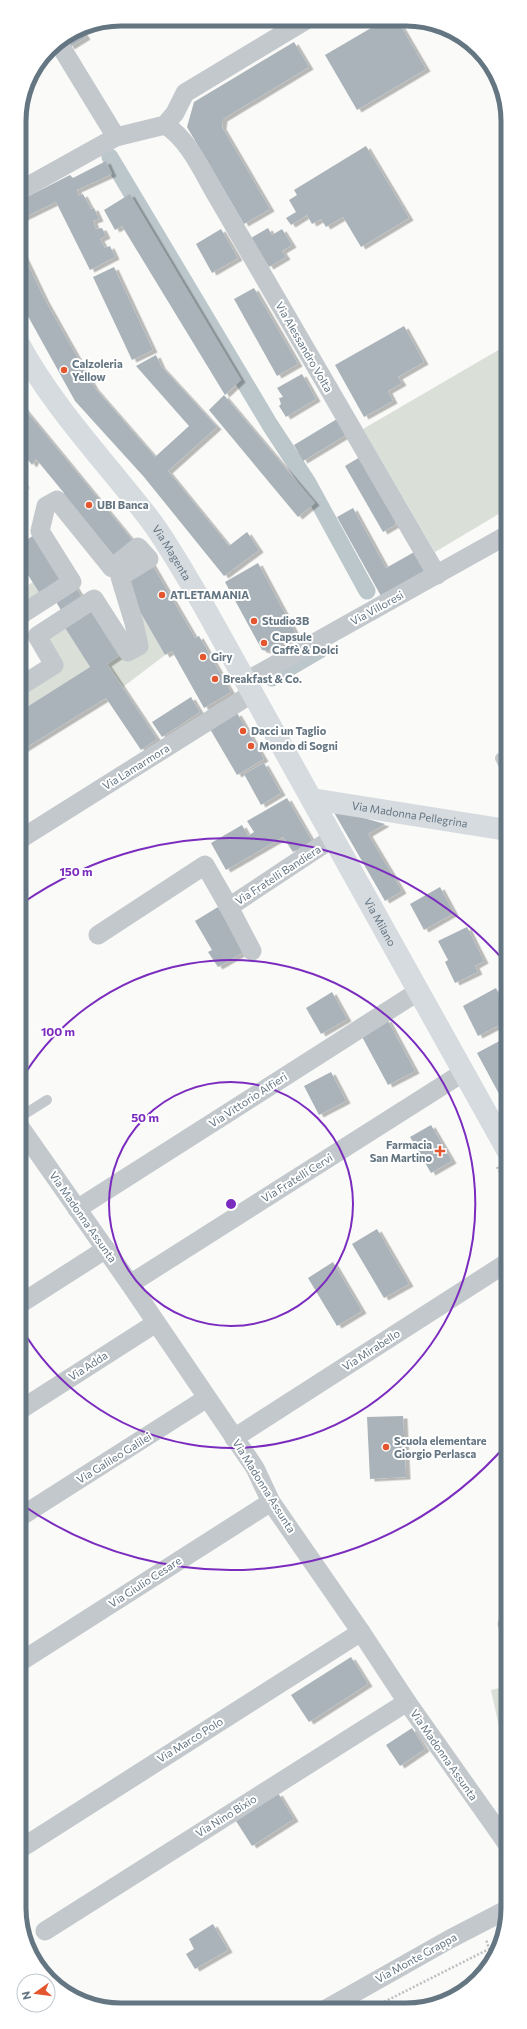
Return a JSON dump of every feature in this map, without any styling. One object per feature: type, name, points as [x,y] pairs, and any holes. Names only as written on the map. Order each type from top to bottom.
[{"type":"main road","name":"Via Magenta","points":[[26,361],[61,409],[158,531],[201,601],[249,687]]},
{"type":"main road","name":"Via Milano","points":[[249,687],[501,1138]]},
{"type":"main road","name":"Via Madonna Pellegrina","points":[[312,799],[501,829]]},
{"type":"street","points":[[26,187],[116,137],[165,125],[175,112],[185,93],[295,26]]},
{"type":"street","points":[[61,47],[116,137]]},
{"type":"street","name":"Via Alessandro Volta","points":[[165,125],[174,130],[183,140],[436,574]]},
{"type":"street","points":[[26,611],[72,582],[40,531],[46,506],[57,500],[112,568],[138,547],[149,559],[120,577],[139,646],[128,652],[94,599],[36,636],[54,665],[26,683]]},
{"type":"street","name":"Via Villoresi","points":[[249,687],[436,574],[501,538]]},
{"type":"street","name":"Via Lamarmora","points":[[26,836],[249,687]]},
{"type":"street","name":"Via Fratelli Bandiera","points":[[98,935],[205,865],[229,907],[333,838]]},
{"type":"street","points":[[229,907],[252,951]]},
{"type":"street","name":"Via Vittorio Alfieri","points":[[77,1209],[419,991]]},
{"type":"street","name":"Via Fratelli Cervi","points":[[130,1284],[464,1072]]},
{"type":"street","name":"Via Madonna Assunta","points":[[26,1136],[130,1284],[255,1468],[271,1502],[361,1632],[407,1702],[501,1835]]},
{"type":"street","points":[[26,1300],[106,1250]]},
{"type":"street","name":"Via Mirabello","points":[[234,1438],[501,1266]]},
{"type":"street","name":"Via Adda","points":[[26,1406],[156,1323]]},
{"type":"street","name":"Via Galileo Galilei","points":[[26,1513],[207,1398]]},
{"type":"street","name":"Via Giulio Cesare","points":[[26,1658],[271,1502]]},
{"type":"street","name":"Via Marco Polo","points":[[26,1845],[361,1632]]},
{"type":"street","name":"Via Nino Bixio","points":[[45,1931],[407,1702]]},
{"type":"street","name":"Via Monte Grappa","points":[[340,2003],[501,1912]]},
{"type":"lane","points":[[26,1113],[46,1100]]},
{"type":"path","points":[[382,2003],[489,1949],[480,1923]]},
{"type":"shaded area","points":[[501,348],[501,513],[435,552],[363,429]]},
{"type":"shaded area","points":[[120,577],[165,655],[123,687],[107,664],[119,656],[85,603],[138,646]]},
{"type":"shaded area","points":[[33,582],[44,600],[26,606],[26,586]]},
{"type":"shaded area","points":[[60,620],[90,667],[26,708],[26,683],[54,665],[37,636]]},
{"type":"shaded area","points":[[501,1688],[501,1735],[491,1690]]},
{"type":"building","points":[[374,26],[401,26],[426,69],[357,110],[325,55]]},
{"type":"building","points":[[84,34],[86,37],[70,47],[68,43]]},
{"type":"building","points":[[294,42],[309,67],[223,119],[222,127],[270,209],[244,224],[187,127],[194,102]]},
{"type":"building","points":[[366,146],[409,218],[361,247],[343,217],[326,227],[321,219],[312,224],[307,215],[291,225],[286,218],[296,212],[289,200],[297,195],[294,190]]},
{"type":"building","points":[[106,161],[112,174],[77,190],[79,196],[83,194],[91,209],[94,208],[99,219],[93,221],[96,229],[102,228],[106,236],[100,239],[105,248],[110,246],[115,257],[90,270],[56,202],[26,217],[26,197],[70,175],[73,178]]},
{"type":"building","points":[[130,194],[241,380],[225,395],[122,226],[115,230],[104,210]]},
{"type":"building","points":[[268,228],[272,235],[282,229],[292,245],[282,251],[286,257],[269,267],[251,238]]},
{"type":"building","points":[[221,229],[238,258],[212,273],[196,244]]},
{"type":"building","points":[[26,261],[45,300],[94,387],[155,457],[189,426],[136,366],[156,355],[161,366],[217,427],[168,471],[229,546],[247,532],[259,550],[224,576],[144,477],[75,401],[26,313]]},
{"type":"building","points":[[114,267],[153,350],[132,360],[93,277]]},
{"type":"building","points":[[254,288],[298,364],[277,376],[234,299]]},
{"type":"building","points":[[404,326],[424,362],[398,377],[402,383],[388,391],[393,401],[364,417],[335,365]]},
{"type":"building","points":[[302,374],[316,399],[286,417],[279,406],[281,404],[279,398],[283,397],[277,388]]},
{"type":"building","points":[[224,395],[315,503],[298,517],[209,410]]},
{"type":"building","points":[[26,411],[138,547],[112,568],[57,500],[64,493],[36,459],[32,465],[26,457]]},
{"type":"building","points":[[337,419],[346,435],[303,461],[294,445]]},
{"type":"building","points":[[360,457],[396,517],[395,525],[383,532],[345,466]]},
{"type":"building","points":[[353,508],[386,568],[416,551],[427,570],[381,596],[337,517]]},
{"type":"building","points":[[40,531],[119,656],[107,664],[157,739],[141,750],[106,698],[26,748],[26,708],[90,667],[60,620],[65,617],[52,595],[44,600],[26,572],[26,540]]},
{"type":"building","points":[[149,559],[195,638],[199,636],[231,692],[204,708],[172,651],[165,655],[120,577]]},
{"type":"building","points":[[258,563],[297,636],[268,651],[262,650],[225,582]]},
{"type":"building","points":[[191,697],[200,712],[162,737],[152,722]]},
{"type":"building","points":[[237,713],[264,759],[237,775],[210,729]]},
{"type":"building","points":[[264,763],[281,793],[261,805],[244,774]]},
{"type":"building","points":[[287,798],[312,841],[293,852],[283,837],[226,870],[211,843],[242,825],[248,836],[254,832],[247,821]]},
{"type":"building","points":[[332,809],[385,824],[368,834],[402,891],[385,901]]},
{"type":"building","points":[[440,887],[454,913],[424,930],[410,904]]},
{"type":"building","points":[[218,907],[244,952],[218,967],[208,952],[212,950],[195,921]]},
{"type":"building","points":[[467,927],[484,961],[475,966],[478,972],[455,983],[445,962],[448,960],[438,941]]},
{"type":"building","points":[[496,988],[501,998],[501,1024],[478,1036],[463,1006]]},
{"type":"building","points":[[332,992],[347,1019],[321,1034],[306,1008]]},
{"type":"building","points":[[387,1019],[415,1071],[388,1085],[360,1033]]},
{"type":"building","points":[[501,1040],[501,1098],[477,1053]]},
{"type":"building","points":[[331,1072],[346,1101],[319,1115],[304,1086]]},
{"type":"building","points":[[431,1125],[452,1161],[431,1173],[410,1137]]},
{"type":"building","points":[[377,1229],[409,1284],[384,1298],[352,1244]]},
{"type":"building","points":[[333,1262],[362,1311],[337,1326],[308,1278]]},
{"type":"building","name":"Scuola elementare Giorgio Perlasca","points":[[403,1416],[406,1477],[370,1479],[367,1417]]},
{"type":"building","points":[[351,1657],[368,1684],[309,1722],[291,1695]]},
{"type":"building","points":[[412,1728],[425,1749],[400,1766],[386,1745]]},
{"type":"building","points":[[278,1793],[294,1819],[252,1846],[236,1821]]},
{"type":"building","points":[[213,1924],[228,1950],[195,1969],[186,1954],[194,1949],[189,1939]]},
{"type":"waterway","points":[[110,157],[270,425],[308,483],[367,591]]},
{"type":"waterway","points":[[272,678],[320,650]]},
{"type":"place","name":"Calzoleria Yellow","points":[[64,370]]},
{"type":"place","name":"UBI Banca","points":[[89,505]]},
{"type":"place","name":"ATLETAMANIA","points":[[162,595]]},
{"type":"place","name":"Studio3B","points":[[254,621]]},
{"type":"place","name":"Capsule Caffè & Dolci","points":[[264,643]]},
{"type":"place","name":"Giry","points":[[203,657]]},
{"type":"place","name":"Breakfast & Co.","points":[[215,679]]},
{"type":"place","name":"Dacci un Taglio","points":[[243,731]]},
{"type":"place","name":"Mondo di Sogni","points":[[251,746]]},
{"type":"place","name":"Farmacia San Martino","points":[[440,1151]]},
{"type":"place","name":"Scuola elementare Giorgio Perlasca","points":[[386,1447]]}]
